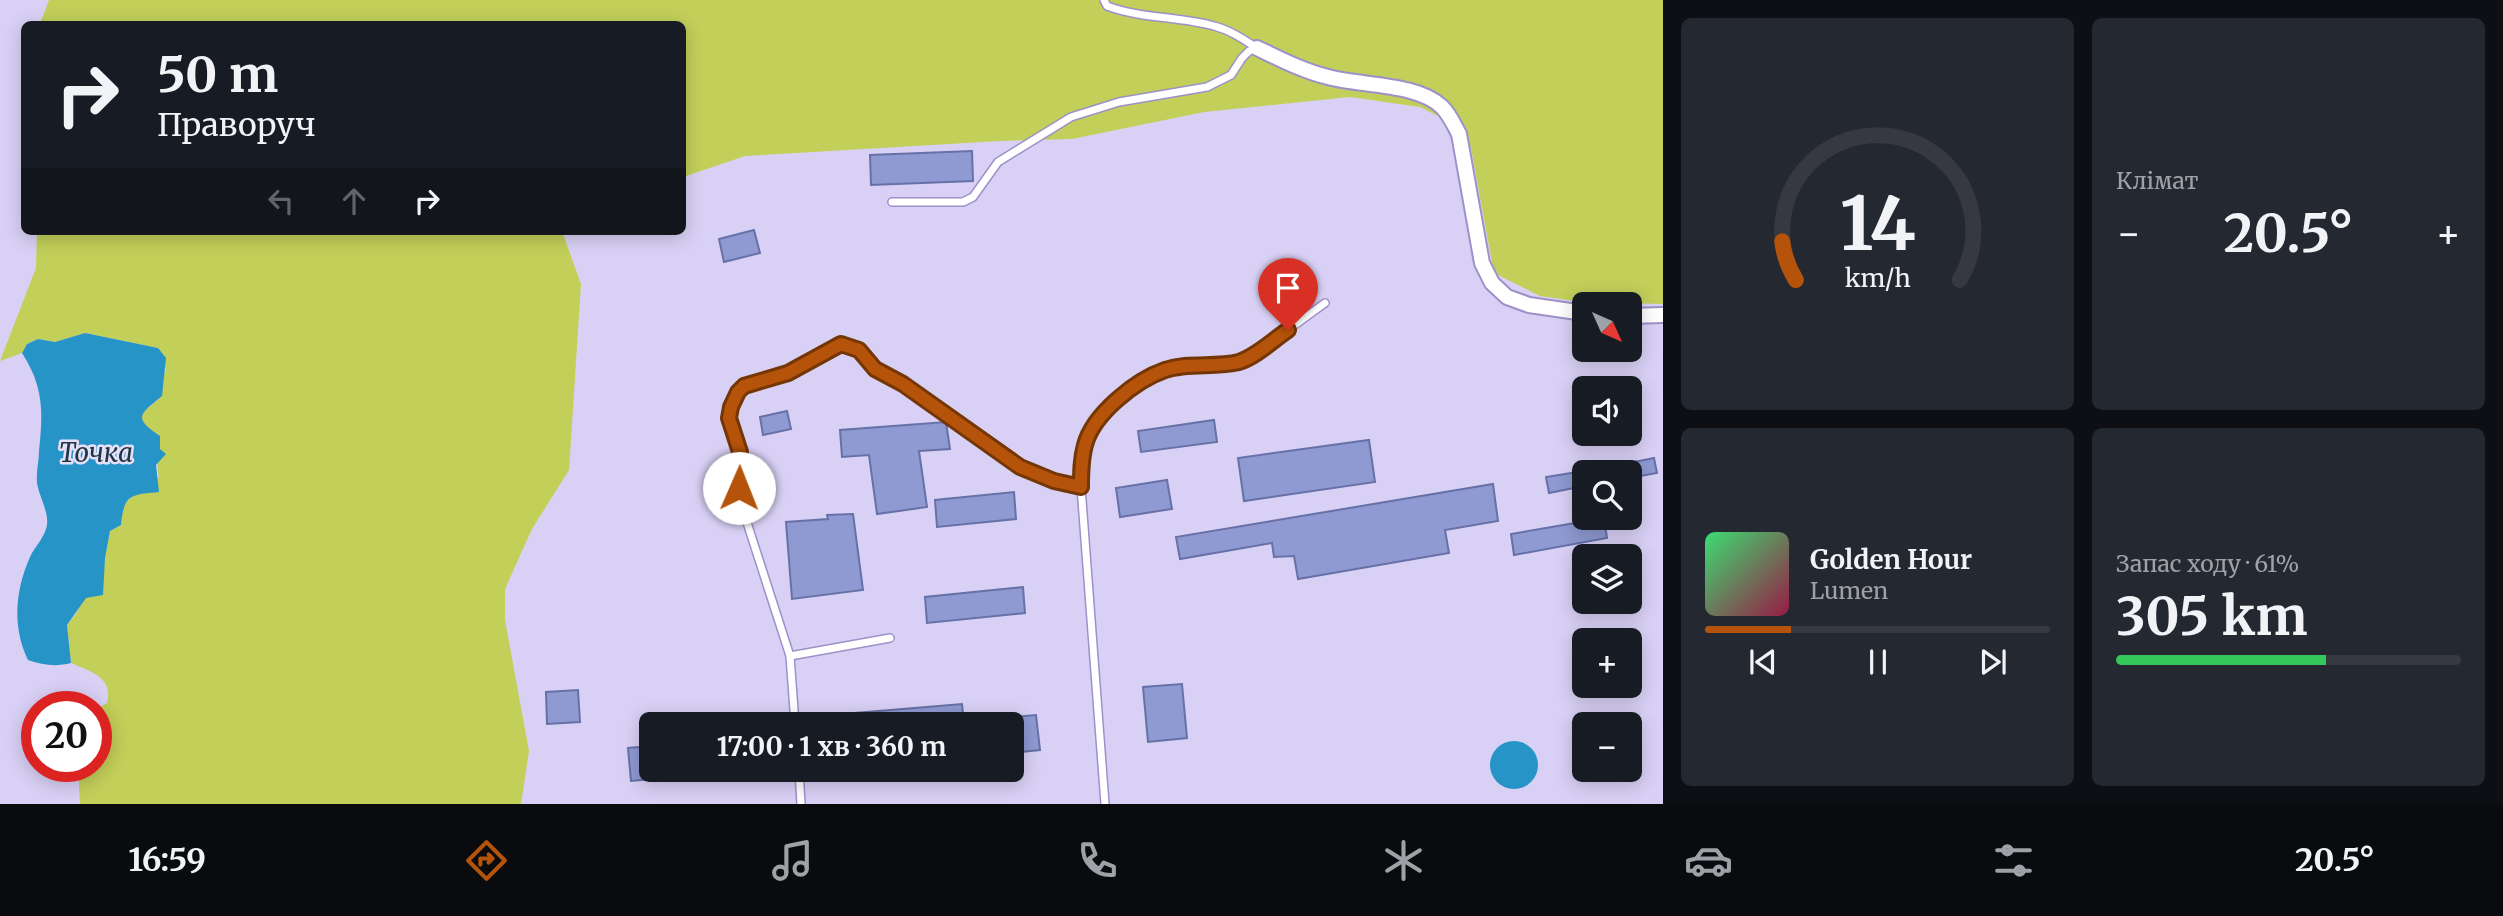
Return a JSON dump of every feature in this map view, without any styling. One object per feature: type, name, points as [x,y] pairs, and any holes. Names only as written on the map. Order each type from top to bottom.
[{"type":"street","points":[[1258,48],[1304,70],[1329,78],[1420,94],[1441,106],[1459,134],[1482,263],[1492,283],[1507,297],[1529,305],[1572,311]]},
{"type":"street","points":[[1642,315],[1663,314]]},
{"type":"lane","points":[[1104,0],[1107,6],[1130,15],[1163,17],[1213,26],[1233,33],[1258,48]]},
{"type":"lane","points":[[892,202],[963,202],[973,197],[998,162],[1071,117],[1119,102],[1207,87],[1231,75],[1242,58],[1258,48]]},
{"type":"lane","points":[[1105,804],[1081,487],[1085,441],[1101,417],[1127,389],[1164,370],[1241,361],[1252,356],[1325,303]]},
{"type":"lane","points":[[794,712],[790,656],[742,507],[740,452],[729,418],[735,398],[744,386],[788,373],[833,346],[848,345],[859,350],[875,369],[903,384],[1020,467],[1054,481],[1081,487]]},
{"type":"lane","points":[[790,656],[890,638]]},
{"type":"lane","points":[[800,782],[801,804]]},
{"type":"green space","points":[[49,0],[1663,0],[1663,304],[1642,303],[1642,292],[1572,292],[1572,301],[1540,296],[1494,273],[1471,148],[1464,124],[1454,110],[1438,116],[1420,107],[1350,97],[1204,112],[1072,139],[745,156],[686,176],[686,21],[41,21]]},
{"type":"green space","points":[[37,235],[563,235],[581,284],[569,470],[532,529],[505,589],[505,620],[529,751],[521,804],[80,804],[79,782],[112,782],[112,691],[108,691],[98,676],[71,663],[67,625],[76,614],[105,558],[110,531],[121,525],[123,507],[128,500],[159,477],[160,436],[144,425],[141,414],[162,396],[162,379],[166,370],[158,348],[85,333],[55,342],[38,339],[27,344],[22,353],[0,361],[36,268]]},
{"type":"water","name":"Точка","points":[[85,333],[158,348],[166,358],[162,396],[148,407],[142,416],[145,425],[160,436],[160,449],[166,454],[156,465],[159,492],[130,498],[124,507],[121,525],[110,531],[103,595],[86,598],[67,625],[71,663],[49,665],[28,660],[19,635],[17,609],[21,583],[47,524],[37,483],[40,400],[34,377],[22,353],[27,344],[38,339],[55,342]]},
{"type":"water","points":[[1514,741],[1523,742],[1531,748],[1537,756],[1537,774],[1531,782],[1523,788],[1514,789],[1505,788],[1497,782],[1491,774],[1490,765],[1491,756],[1497,748],[1505,742]]},
{"type":"building","points":[[972,151],[973,181],[871,185],[870,155]]},
{"type":"building","points":[[754,230],[760,253],[724,262],[719,239]]},
{"type":"building","points":[[787,411],[791,429],[763,435],[760,417]]},
{"type":"building","points":[[1214,420],[1217,442],[1141,452],[1138,431]]},
{"type":"building","points":[[946,422],[950,449],[919,451],[927,507],[877,514],[869,455],[842,457],[840,430]]},
{"type":"building","points":[[1369,440],[1375,482],[1244,501],[1238,458]]},
{"type":"building","points":[[1654,458],[1657,473],[1642,476],[1642,460]]},
{"type":"building","points":[[1572,473],[1572,488],[1549,493],[1546,477]]},
{"type":"building","points":[[1167,480],[1172,509],[1120,517],[1116,488]]},
{"type":"building","points":[[1493,484],[1498,521],[1445,530],[1449,553],[1298,579],[1294,556],[1274,557],[1272,543],[1180,559],[1176,537]]},
{"type":"building","points":[[1014,492],[1016,519],[937,527],[935,500]]},
{"type":"building","points":[[853,514],[863,590],[792,599],[786,522]]},
{"type":"building","points":[[1572,524],[1572,530],[1606,530],[1607,538],[1514,555],[1511,534]]},
{"type":"building","points":[[1023,587],[1025,613],[927,623],[925,597]]},
{"type":"building","points":[[1182,684],[1187,738],[1148,742],[1143,687]]},
{"type":"building","points":[[578,690],[580,722],[547,724],[546,692]]},
{"type":"building","points":[[962,704],[963,712],[867,712]]},
{"type":"building","points":[[1036,715],[1040,750],[1024,752],[1024,716]]},
{"type":"building","points":[[639,747],[639,780],[631,781],[628,748]]},
{"type":"route","points":[[739,488],[740,452],[729,418],[738,392],[744,386],[788,373],[833,346],[848,345],[859,350],[875,369],[903,384],[1020,467],[1054,481],[1081,487],[1085,441],[1101,417],[1127,389],[1164,370],[1241,361],[1288,330]]}]
